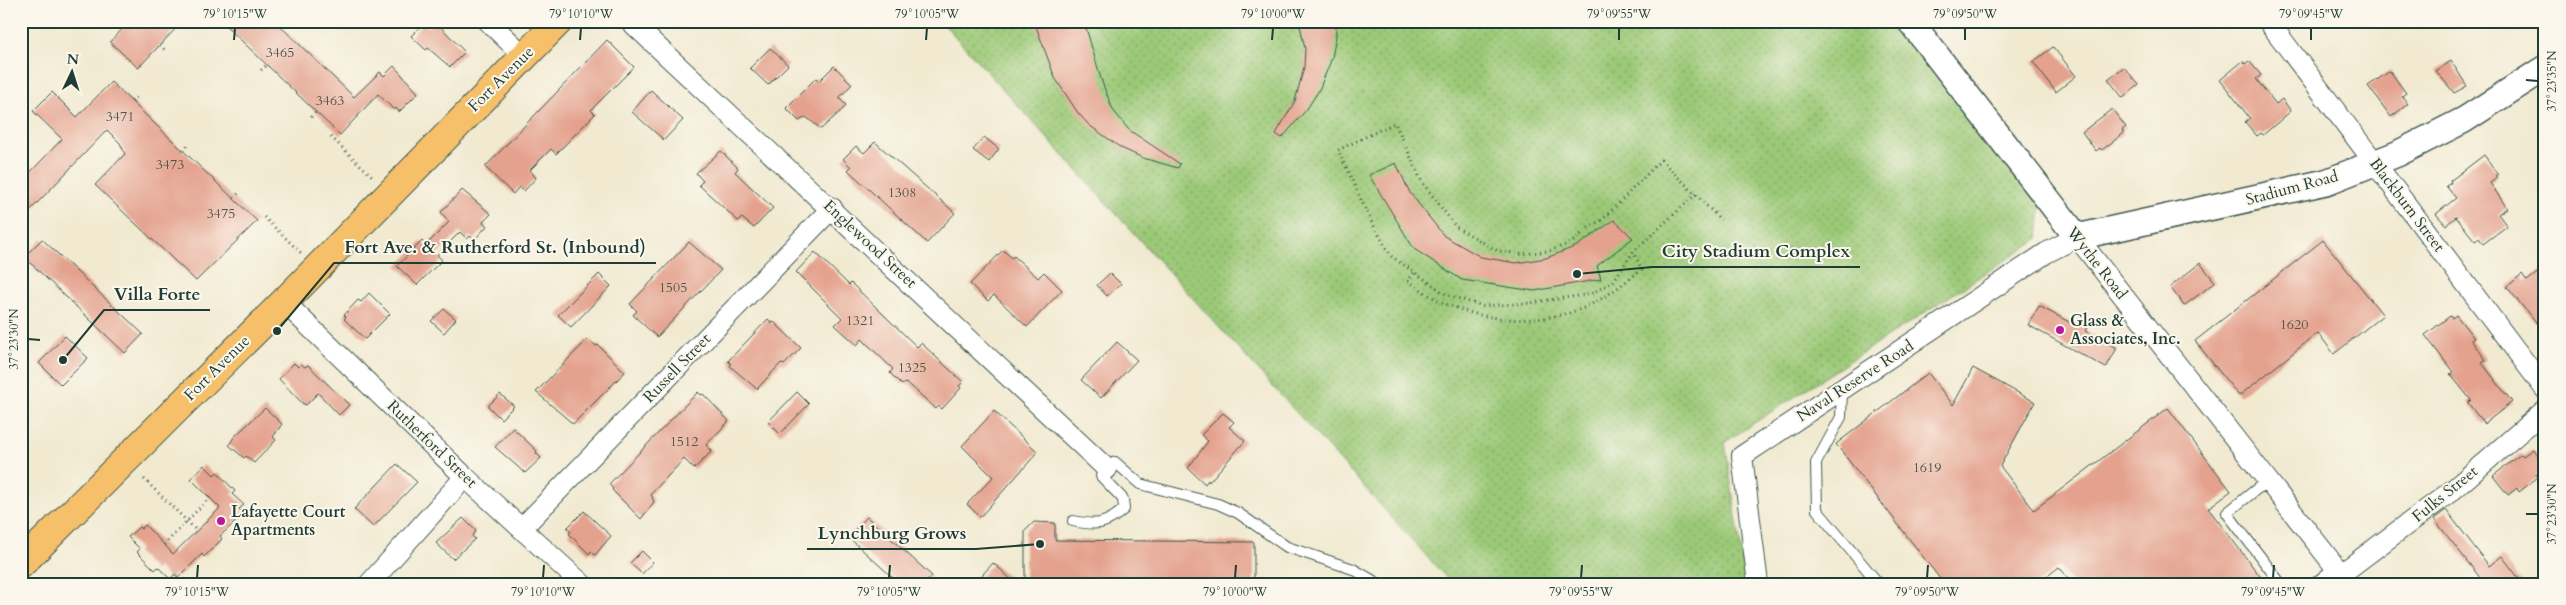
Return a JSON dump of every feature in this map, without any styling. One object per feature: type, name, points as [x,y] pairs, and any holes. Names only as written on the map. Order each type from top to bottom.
[{"type":"main road","name":"Fort Avenue","points":[[21,564],[284,302],[559,21]]},
{"type":"street","points":[[488,21],[524,56]]},
{"type":"street","name":"Englewood Street","points":[[630,21],[832,208],[1108,469]]},
{"type":"street","name":"Wythe Road","points":[[1910,21],[2338,570]]},
{"type":"street","name":"Blackburn Street","points":[[2268,21],[2545,389]]},
{"type":"street","name":"Stadium Road","points":[[2077,237],[2326,182],[2397,154],[2464,120],[2545,68]]},
{"type":"street","name":"Russell Street","points":[[522,528],[832,208]]},
{"type":"street","name":"Naval Reserve Road","points":[[1758,584],[1742,456],[2046,253],[2077,237]]},
{"type":"street","name":"Rutherford Street","points":[[284,302],[465,477],[582,584]]},
{"type":"street","name":"Fulks Street","points":[[2338,570],[2454,489],[2545,410]]},
{"type":"street","points":[[369,584],[465,477]]},
{"type":"lane","points":[[1842,390],[1841,417],[1816,462],[1817,510],[1879,584]]},
{"type":"lane","points":[[1073,521],[1094,525],[1114,519],[1124,510],[1123,499],[1108,469]]},
{"type":"lane","points":[[1108,469],[1140,484],[1218,504],[1238,513],[1287,547],[1352,569],[1379,584]]},
{"type":"lane","points":[[2268,480],[2227,514],[2281,584]]},
{"type":"lane","points":[[2314,584],[2338,570]]},
{"type":"path","points":[[160,45],[165,50]]},
{"type":"path","points":[[261,70],[267,65]]},
{"type":"path","points":[[132,102],[138,96]]},
{"type":"path","points":[[310,117],[316,112]]},
{"type":"path","points":[[1696,194],[1633,252],[1612,282],[1590,294],[1530,303],[1483,306],[1447,295],[1391,256],[1371,221],[1338,150],[1395,123],[1422,182],[1456,227],[1498,251],[1521,254],[1549,251],[1571,243],[1590,226],[1602,220],[1661,160],[1696,194],[1721,220]]},
{"type":"path","points":[[331,137],[374,178]]},
{"type":"path","points":[[183,150],[188,144]]},
{"type":"path","points":[[234,198],[239,193]]},
{"type":"path","points":[[264,217],[301,253]]},
{"type":"path","points":[[1414,273],[1408,281],[1443,303],[1478,315],[1512,321],[1540,319],[1579,310],[1614,290],[1642,269],[1633,252]]},
{"type":"path","points":[[144,479],[197,531]]},
{"type":"path","points":[[164,545],[210,497]]},
{"type":"green space","points":[[941,21],[1895,21],[2041,206],[2038,239],[1725,442],[1746,584],[1452,584]]},
{"type":"building","points":[[130,21],[183,21],[138,68],[110,42]]},
{"type":"building","points":[[221,21],[275,21],[354,97],[380,72],[384,76],[394,66],[418,93],[399,112],[396,108],[394,110],[378,94],[340,135]]},
{"type":"building","points":[[435,21],[465,52],[450,67],[428,48],[426,50],[411,36],[424,23],[428,27]]},
{"type":"building","points":[[1034,21],[1084,21],[1102,82],[1113,110],[1129,130],[1180,164],[1178,168],[1143,158],[1121,148],[1089,125],[1078,113],[1055,78]]},
{"type":"building","points":[[1299,21],[1336,21],[1336,36],[1332,58],[1319,90],[1307,109],[1282,138],[1276,134],[1295,101],[1304,67],[1305,49]]},
{"type":"building","points":[[607,40],[634,67],[591,110],[595,114],[556,154],[551,149],[530,170],[536,178],[524,191],[519,187],[513,194],[485,167]]},
{"type":"building","points":[[2053,47],[2076,76],[2056,92],[2033,62]]},
{"type":"building","points":[[770,48],[788,65],[768,85],[750,68]]},
{"type":"building","points":[[2243,61],[2245,64],[2249,61],[2261,75],[2256,79],[2276,104],[2282,99],[2291,111],[2263,135],[2261,133],[2257,136],[2245,122],[2250,118],[2220,80]]},
{"type":"building","points":[[2451,61],[2467,86],[2454,93],[2436,71]]},
{"type":"building","points":[[834,66],[852,84],[839,98],[846,105],[821,129],[806,117],[799,121],[786,108],[816,78],[819,81]]},
{"type":"building","points":[[2124,67],[2139,85],[2123,98],[2108,79]]},
{"type":"building","points":[[2390,71],[2406,93],[2402,96],[2408,104],[2391,117],[2368,86]]},
{"type":"building","points":[[111,82],[257,221],[196,281],[95,185],[125,154],[120,143],[107,130],[21,220],[21,182],[62,139],[33,111],[52,92],[77,117]]},
{"type":"building","points":[[651,90],[683,120],[664,140],[632,112]]},
{"type":"building","points":[[2112,109],[2126,127],[2122,130],[2124,133],[2102,150],[2100,148],[2096,151],[2082,132]]},
{"type":"building","points":[[984,137],[999,149],[989,162],[973,150]]},
{"type":"building","points":[[875,142],[955,213],[927,243],[848,170],[851,167],[843,159],[856,146],[864,153]]},
{"type":"building","points":[[721,151],[738,168],[735,172],[773,208],[754,228],[742,218],[738,221],[699,185],[703,181],[696,173]]},
{"type":"building","points":[[2484,155],[2498,174],[2495,176],[2497,178],[2490,183],[2507,208],[2498,214],[2507,226],[2483,244],[2479,238],[2475,241],[2456,217],[2446,225],[2436,214],[2456,198],[2446,186],[2451,183],[2450,181]]},
{"type":"building","points":[[1396,163],[1410,193],[1444,236],[1481,257],[1516,263],[1546,258],[1577,246],[1614,220],[1633,238],[1597,266],[1601,279],[1534,291],[1462,280],[1414,249],[1369,175]]},
{"type":"building","points":[[462,190],[491,214],[483,222],[487,226],[474,240],[470,236],[467,239],[460,232],[437,255],[442,260],[417,285],[397,266],[422,241],[426,245],[449,222],[441,212]]},
{"type":"building","points":[[42,239],[143,334],[125,353],[24,257]]},
{"type":"building","points":[[2323,240],[2383,315],[2334,354],[2318,333],[2239,396],[2195,341]]},
{"type":"building","points":[[689,242],[721,270],[657,337],[633,315],[637,311],[630,304]]},
{"type":"building","points":[[1003,250],[1012,258],[1014,256],[1038,278],[1044,272],[1062,290],[1027,327],[994,295],[988,301],[970,284]]},
{"type":"building","points":[[815,252],[849,285],[851,283],[917,347],[921,343],[963,382],[959,386],[961,388],[942,409],[939,406],[936,409],[911,386],[905,383],[902,385],[890,373],[893,369],[862,339],[857,345],[835,325],[842,318],[796,272]]},
{"type":"building","points":[[2200,263],[2215,282],[2184,306],[2170,287]]},
{"type":"building","points":[[2545,267],[2545,317],[2536,323],[2507,287],[2522,274],[2527,281]]},
{"type":"building","points":[[1110,273],[1121,284],[1107,296],[1097,285]]},
{"type":"building","points":[[599,274],[611,286],[571,327],[558,315]]},
{"type":"building","points":[[369,293],[390,314],[365,339],[344,319],[346,317],[344,315],[358,300],[361,302]]},
{"type":"building","points":[[2039,306],[2071,323],[2072,320],[2087,328],[2085,331],[2117,348],[2106,368],[2028,325]]},
{"type":"building","points":[[444,309],[456,319],[444,333],[431,321]]},
{"type":"building","points":[[2456,315],[2474,338],[2471,340],[2486,360],[2482,363],[2512,402],[2484,424],[2468,403],[2471,400],[2450,374],[2453,372],[2425,335],[2450,316],[2452,318]]},
{"type":"building","points":[[768,319],[772,323],[774,322],[801,348],[784,365],[781,363],[757,389],[730,366],[731,364],[728,361]]},
{"type":"building","points":[[65,336],[88,358],[61,385],[39,363]]},
{"type":"building","points":[[588,339],[596,346],[598,345],[625,372],[573,424],[536,392]]},
{"type":"building","points":[[1117,342],[1137,360],[1101,398],[1081,380]]},
{"type":"building","points":[[294,363],[298,367],[301,364],[305,367],[308,365],[349,405],[339,415],[318,393],[306,405],[302,403],[279,379]]},
{"type":"building","points":[[1973,368],[2035,402],[2000,466],[2034,510],[2168,408],[2231,491],[2208,508],[2266,584],[2073,584],[2059,567],[2037,584],[1944,584],[1836,444],[1928,373],[1953,405]]},
{"type":"building","points":[[698,392],[701,395],[703,394],[729,421],[706,445],[712,451],[694,469],[684,459],[651,494],[654,502],[641,519],[612,490],[609,484]]},
{"type":"building","points":[[797,392],[809,404],[780,434],[768,422]]},
{"type":"building","points":[[500,394],[514,406],[501,419],[488,406]]},
{"type":"building","points":[[265,408],[282,424],[273,437],[276,440],[254,463],[246,456],[244,458],[229,445],[234,437]]},
{"type":"building","points":[[994,411],[1038,452],[980,517],[967,504],[993,477],[962,446]]},
{"type":"building","points":[[1223,413],[1234,422],[1229,427],[1245,441],[1209,482],[1208,480],[1205,484],[1188,468],[1208,441],[1201,435]]},
{"type":"building","points":[[513,428],[537,451],[536,453],[541,458],[525,473],[495,447]]},
{"type":"building","points":[[2533,449],[2545,467],[2536,474],[2538,477],[2519,492],[2517,488],[2508,495],[2493,476],[2521,454],[2523,456]]},
{"type":"building","points":[[397,464],[417,482],[373,527],[354,509]]},
{"type":"building","name":"Lafayette Court Apartments","points":[[204,465],[214,475],[217,472],[235,491],[232,494],[244,505],[239,509],[244,514],[220,536],[222,539],[204,557],[202,554],[178,578],[175,574],[170,579],[158,567],[155,570],[137,552],[140,549],[128,537],[139,527],[141,529],[145,525],[173,554],[220,508],[191,479]]},
{"type":"building","points":[[2446,510],[2489,566],[2502,556],[2523,584],[2485,584],[2434,519]]},
{"type":"building","points":[[584,511],[611,536],[595,555],[591,551],[589,554],[569,534],[571,532],[567,528]]},
{"type":"building","points":[[867,517],[932,576],[925,584],[900,584],[848,537]]},
{"type":"building","points":[[463,518],[476,531],[472,536],[475,539],[453,559],[436,543]]},
{"type":"building","points":[[1034,522],[1055,523],[1055,540],[1254,542],[1254,584],[1079,584],[1079,581],[1025,580],[1025,531]]},
{"type":"building","points":[[642,551],[653,562],[642,574],[630,563]]},
{"type":"building","points":[[993,563],[999,568],[1016,584],[974,584]]},
{"type":"place","name":"City Stadium Complex","points":[[1577,274]]},
{"type":"place","name":"Glass & Associates, Inc.","points":[[2060,330]]},
{"type":"place","name":"Fort Ave. & Rutherford St. (Inbound)","points":[[277,331]]},
{"type":"place","name":"Villa Forte","points":[[63,360]]},
{"type":"place","name":"Lafayette Court Apartments","points":[[221,521]]},
{"type":"place","name":"Lynchburg Grows","points":[[1040,544]]}]
